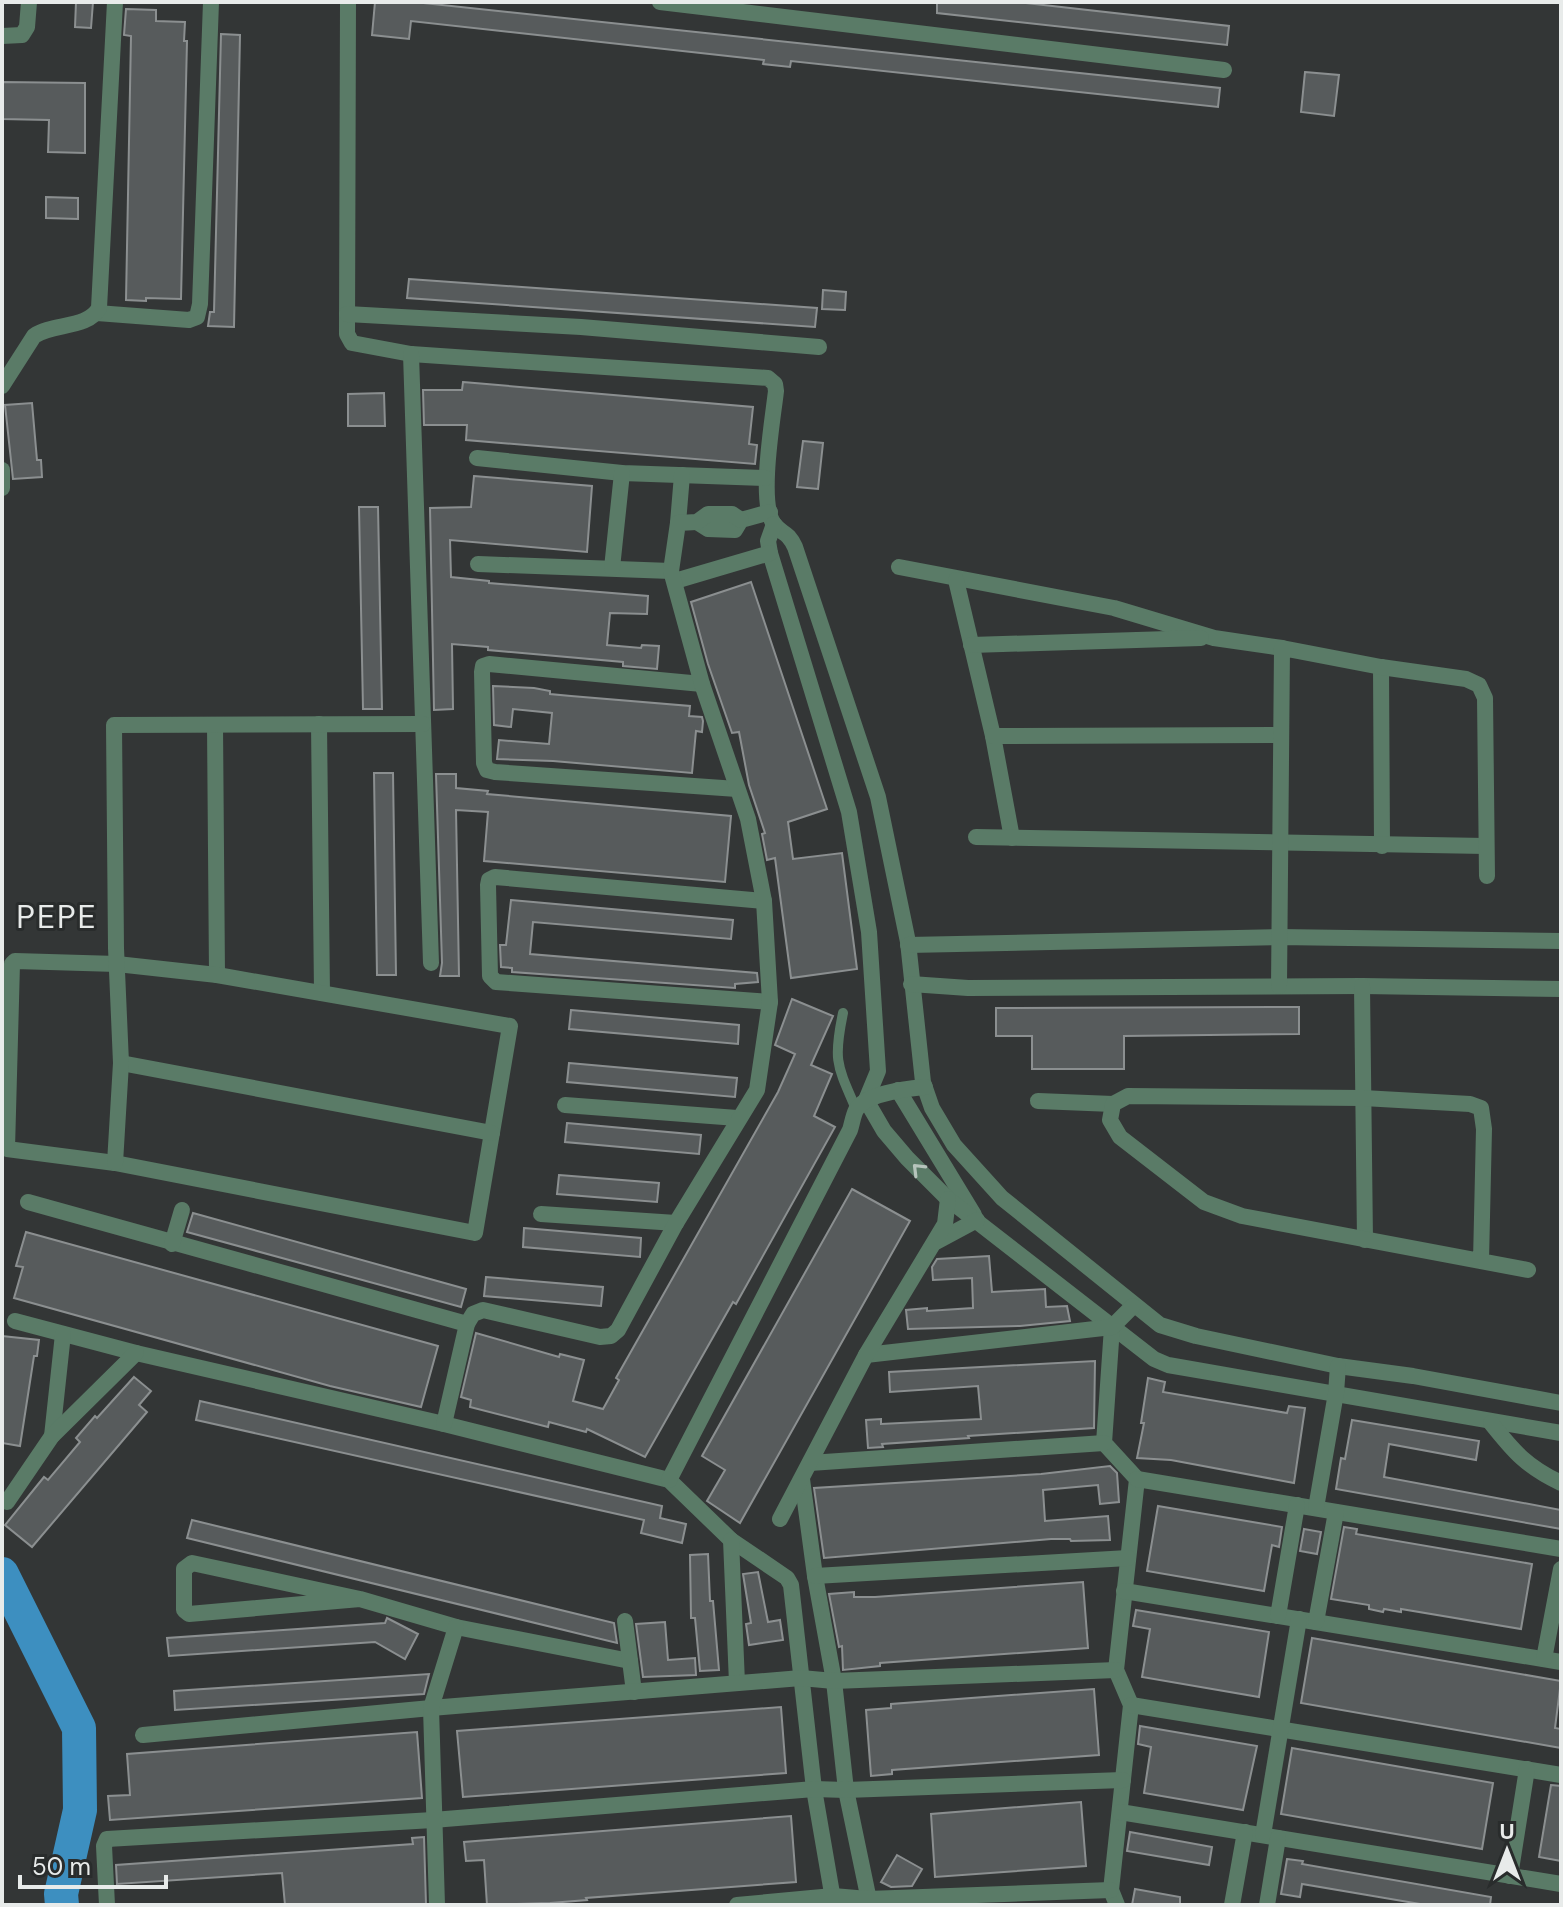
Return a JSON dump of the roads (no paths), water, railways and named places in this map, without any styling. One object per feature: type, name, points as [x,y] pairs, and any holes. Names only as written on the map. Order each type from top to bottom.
[{"type":"street","points":[[2,36],[22,35],[27,27],[29,2]]},
{"type":"street","points":[[2,386],[34,336],[41,331],[90,319],[97,313],[100,303],[115,2]]},
{"type":"street","points":[[97,313],[189,320],[197,317],[200,304],[211,2]]},
{"type":"street","points":[[348,2],[347,334],[352,343],[411,354],[768,378],[775,384],[766,478],[772,518],[768,541],[849,812],[869,932],[878,1071],[669,1480]]},
{"type":"street","points":[[660,2],[1224,70]]},
{"type":"street","points":[[347,314],[581,327],[819,347]]},
{"type":"street","points":[[411,354],[431,963]]},
{"type":"street","points":[[477,458],[622,473],[766,478]]},
{"type":"street","points":[[2,470],[2,488]]},
{"type":"street","points":[[612,568],[622,473]]},
{"type":"street","points":[[444,1424],[467,1324],[473,1314],[483,1310],[600,1337],[611,1336],[618,1330],[676,1223],[737,1118],[757,1090],[770,1002],[764,901],[748,819],[702,684],[673,576],[682,475]]},
{"type":"street","points":[[678,523],[697,522],[708,529],[735,530],[741,520],[772,518],[789,534],[878,797],[908,945],[925,1087],[932,1108],[954,1145],[1002,1198],[1160,1325],[1338,1366],[1413,1376],[1561,1403]]},
{"type":"street","points":[[478,564],[612,568],[673,576],[770,553]]},
{"type":"street","points":[[899,567],[1114,608],[1214,638],[1473,681],[1483,691],[1487,876]]},
{"type":"street","points":[[956,580],[993,736],[1012,838]]},
{"type":"street","points":[[971,645],[1214,638]]},
{"type":"street","points":[[1279,986],[1282,648]]},
{"type":"street","points":[[702,684],[489,664],[483,666],[484,763],[487,770],[495,772],[737,789]]},
{"type":"street","points":[[1381,667],[1382,846]]},
{"type":"street","points":[[319,724],[322,993]]},
{"type":"street","points":[[115,1163],[121,1063],[114,725],[423,724]]},
{"type":"street","points":[[215,725],[217,975]]},
{"type":"street","points":[[993,736],[1281,735]]},
{"type":"street","points":[[976,837],[1486,846]]},
{"type":"street","points":[[764,901],[495,877],[489,880],[488,885],[490,976],[496,982],[770,1002]]},
{"type":"street","points":[[908,945],[1279,937],[1561,941]]},
{"type":"street","points":[[15,961],[117,964],[217,975],[322,993],[510,1026],[475,1233],[115,1163],[7,1149],[12,964],[15,961]]},
{"type":"street","points":[[911,984],[968,988],[1362,986],[1561,989]]},
{"type":"street","points":[[1362,986],[1365,1240]]},
{"type":"street","points":[[121,1063],[492,1133]]},
{"type":"street","points":[[861,1105],[898,1090],[925,1087]]},
{"type":"street","points":[[898,1090],[977,1220]]},
{"type":"street","points":[[1038,1101],[1113,1104],[1128,1096],[1363,1098],[1470,1104],[1481,1108],[1484,1129],[1481,1261]]},
{"type":"street","points":[[1113,1104],[1110,1120],[1120,1137],[1204,1202],[1242,1216],[1528,1270]]},
{"type":"street","points":[[565,1105],[737,1118]]},
{"type":"street","points":[[861,1105],[948,1199],[1154,1359],[1168,1365],[1561,1433]]},
{"type":"street","points":[[780,1519],[866,1355],[945,1224],[948,1199]]},
{"type":"street","points":[[28,1202],[467,1324]]},
{"type":"street","points":[[172,1244],[182,1210]]},
{"type":"street","points":[[541,1214],[676,1223]]},
{"type":"street","points":[[934,1243],[977,1220]]},
{"type":"street","points":[[866,1355],[1112,1327],[1133,1306]]},
{"type":"street","points":[[15,1321],[136,1353],[669,1480],[731,1540],[787,1578],[791,1585],[814,1789],[833,1901]]},
{"type":"street","points":[[1112,1327],[1104,1443],[1137,1479],[1561,1549]]},
{"type":"street","points":[[52,1436],[63,1334]]},
{"type":"street","points":[[7,1502],[52,1436],[136,1353]]},
{"type":"street","points":[[1316,1508],[1338,1366]]},
{"type":"street","points":[[1491,1423],[1516,1455],[1534,1471],[1561,1483]]},
{"type":"street","points":[[810,1463],[1104,1443]]},
{"type":"street","points":[[802,1479],[834,1681],[846,1790],[869,1902]]},
{"type":"street","points":[[737,1905],[1114,1898],[1131,1705],[1116,1670],[1137,1479]]},
{"type":"street","points":[[1278,1616],[1297,1505]]},
{"type":"street","points":[[1267,1905],[1280,1729],[1336,1512]]},
{"type":"street","points":[[731,1540],[737,1683]]},
{"type":"street","points":[[815,1576],[1128,1558]]},
{"type":"street","points":[[360,1599],[189,1614],[184,1610],[184,1569],[192,1563],[360,1599],[456,1627],[630,1661]]},
{"type":"street","points":[[1124,1591],[1553,1660],[1561,1569]]},
{"type":"street","points":[[625,1621],[634,1692]]},
{"type":"street","points":[[437,1905],[431,1708],[456,1627]]},
{"type":"street","points":[[143,1735],[801,1678],[834,1681],[1116,1670]]},
{"type":"street","points":[[1131,1705],[1561,1775]]},
{"type":"street","points":[[1510,1876],[1527,1769]]},
{"type":"street","points":[[107,1905],[104,1846],[107,1839],[433,1820],[814,1789],[1123,1780]]},
{"type":"street","points":[[1120,1812],[1561,1884]]},
{"type":"street","points":[[1232,1905],[1245,1832]]},
{"type":"lane","points":[[843,1013],[836,1048],[837,1062],[861,1105]]},
{"type":"waterway","points":[[2,1574],[79,1728],[80,1810],[61,1894],[62,1905]]},
{"type":"district","name":"PEPE","points":[[57,917]]}]
